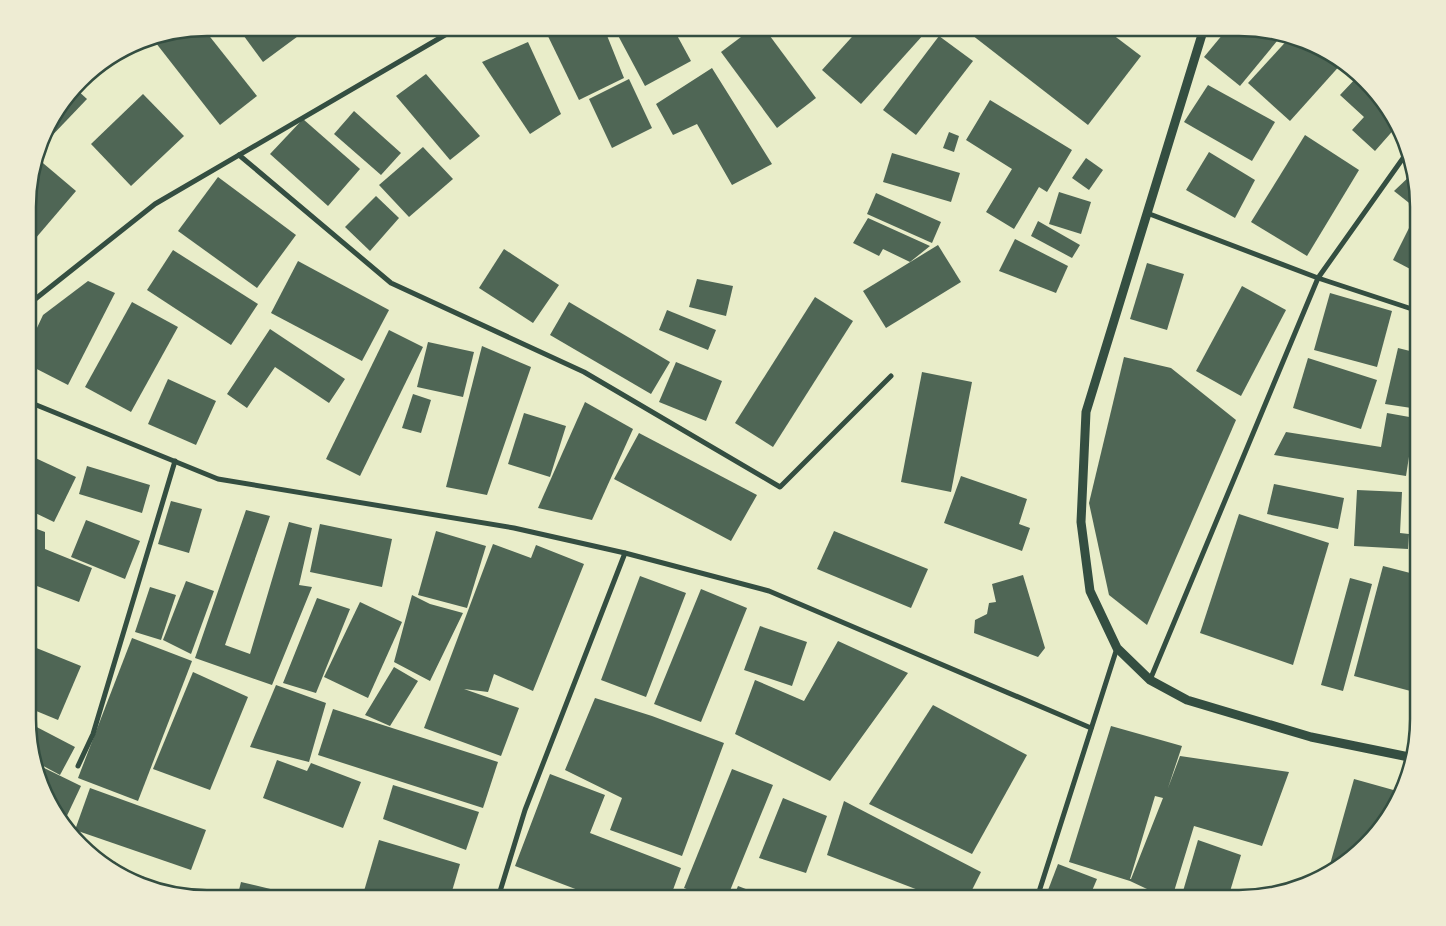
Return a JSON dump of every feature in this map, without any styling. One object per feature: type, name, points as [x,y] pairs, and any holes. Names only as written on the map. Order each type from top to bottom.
[{"type":"street","points":[[36,298],[155,204],[443,36]]},
{"type":"street","points":[[1202,36],[1086,412],[1080,522],[1090,591],[1117,648],[1150,680],[1187,700],[1311,737],[1405,756]]},
{"type":"street","points":[[239,154],[391,283],[584,372],[780,487],[892,376]]},
{"type":"street","points":[[1150,680],[1318,278],[1403,159]]},
{"type":"street","points":[[1148,213],[1318,278],[1409,308]]},
{"type":"street","points":[[36,405],[218,479],[514,528],[625,553],[769,591],[1090,728]]},
{"type":"street","points":[[78,766],[93,734],[175,461]]},
{"type":"street","points":[[501,890],[525,810],[625,553]]},
{"type":"street","points":[[1040,889],[1117,648]]},
{"type":"building","points":[[209,36],[257,96],[220,125],[157,44],[185,38]]},
{"type":"building","points":[[244,36],[298,36],[263,62]]},
{"type":"building","points":[[548,36],[607,36],[624,78],[579,100]]},
{"type":"building","points":[[618,36],[677,36],[691,61],[645,86]]},
{"type":"building","points":[[742,36],[770,36],[816,98],[777,128],[721,52]]},
{"type":"building","points":[[853,36],[922,36],[861,104],[822,70]]},
{"type":"building","points":[[939,36],[973,61],[916,135],[883,110]]},
{"type":"building","points":[[973,36],[1115,36],[1141,56],[1088,125]]},
{"type":"building","points":[[1221,36],[1250,37],[1277,41],[1240,86],[1204,57]]},
{"type":"building","points":[[528,42],[561,114],[530,134],[482,62]]},
{"type":"building","points":[[1285,43],[1315,54],[1338,68],[1290,121],[1248,83]]},
{"type":"building","points":[[712,68],[772,164],[732,185],[697,124],[673,135],[656,104]]},
{"type":"building","points":[[426,74],[480,136],[450,160],[396,96]]},
{"type":"building","points":[[629,79],[652,128],[612,148],[589,99]]},
{"type":"building","points":[[1354,81],[1374,103],[1387,122],[1392,132],[1375,151],[1352,130],[1364,117],[1340,95]]},
{"type":"building","points":[[1208,85],[1275,122],[1252,161],[1184,122]]},
{"type":"building","points":[[80,93],[87,99],[52,135],[65,112],[79,94]]},
{"type":"building","points":[[143,94],[184,136],[131,186],[91,144]]},
{"type":"building","points":[[990,100],[1072,150],[1047,192],[1039,187],[1014,229],[986,212],[1012,169],[966,140]]},
{"type":"building","points":[[354,111],[401,153],[381,175],[334,134]]},
{"type":"building","points":[[303,119],[360,169],[328,206],[270,154]]},
{"type":"building","points":[[949,132],[959,136],[954,152],[943,148]]},
{"type":"building","points":[[1305,135],[1359,170],[1307,256],[1251,222]]},
{"type":"building","points":[[423,147],[453,179],[409,217],[379,185]]},
{"type":"building","points":[[1209,152],[1255,180],[1235,218],[1186,190]]},
{"type":"building","points":[[892,153],[960,173],[951,202],[883,182]]},
{"type":"building","points":[[1086,158],[1103,170],[1089,190],[1072,178]]},
{"type":"building","points":[[42,162],[76,191],[36,238],[36,207]]},
{"type":"building","points":[[218,177],[296,235],[257,288],[178,231]]},
{"type":"building","points":[[1407,179],[1409,203],[1394,191]]},
{"type":"building","points":[[1059,192],[1091,202],[1081,234],[1049,224]]},
{"type":"building","points":[[876,193],[941,222],[932,243],[867,214]]},
{"type":"building","points":[[376,196],[399,218],[370,251],[345,227]]},
{"type":"building","points":[[868,218],[930,246],[910,262],[883,249],[879,256],[853,243]]},
{"type":"building","points":[[1038,221],[1080,245],[1072,258],[1031,236]]},
{"type":"building","points":[[1409,228],[1409,268],[1393,260]]},
{"type":"building","points":[[1015,239],[1068,266],[1056,293],[999,271]]},
{"type":"building","points":[[938,245],[961,282],[886,328],[863,291]]},
{"type":"building","points":[[504,249],[559,285],[533,323],[479,288]]},
{"type":"building","points":[[173,250],[258,304],[231,345],[147,290]]},
{"type":"building","points":[[298,261],[389,310],[362,361],[271,313]]},
{"type":"building","points":[[1147,263],[1184,274],[1167,330],[1130,319]]},
{"type":"building","points":[[697,279],[733,286],[726,316],[689,307]]},
{"type":"building","points":[[88,281],[115,293],[68,385],[36,369],[36,330],[43,315]]},
{"type":"building","points":[[1242,286],[1286,310],[1241,396],[1196,371]]},
{"type":"building","points":[[1330,293],[1392,311],[1377,367],[1314,350]]},
{"type":"building","points":[[815,297],[853,321],[773,447],[735,423]]},
{"type":"building","points":[[132,302],[178,327],[131,412],[85,387]]},
{"type":"building","points":[[569,302],[670,362],[651,394],[550,335]]},
{"type":"building","points":[[667,310],[716,330],[708,350],[659,330]]},
{"type":"building","points":[[270,329],[345,379],[329,403],[275,367],[247,408],[227,394]]},
{"type":"building","points":[[389,330],[423,347],[360,476],[326,459]]},
{"type":"building","points":[[428,342],[474,352],[463,397],[417,387]]},
{"type":"building","points":[[482,346],[531,367],[487,495],[446,487]]},
{"type":"building","points":[[1398,348],[1409,351],[1409,408],[1385,404]]},
{"type":"building","points":[[1124,357],[1171,368],[1236,420],[1147,625],[1109,595],[1089,503]]},
{"type":"building","points":[[1308,358],[1377,380],[1361,429],[1293,408]]},
{"type":"building","points":[[676,362],[722,381],[706,421],[659,402]]},
{"type":"building","points":[[922,372],[972,382],[951,492],[901,482]]},
{"type":"building","points":[[168,379],[216,401],[196,445],[148,424]]},
{"type":"building","points":[[413,394],[431,400],[421,433],[402,428]]},
{"type":"building","points":[[585,402],[633,429],[592,520],[538,508]]},
{"type":"building","points":[[524,413],[566,426],[550,477],[508,464]]},
{"type":"building","points":[[1387,413],[1409,417],[1409,457],[1406,476],[1274,455],[1286,432],[1381,447]]},
{"type":"building","points":[[639,433],[757,495],[731,541],[614,479]]},
{"type":"building","points":[[36,458],[76,477],[54,522],[36,513]]},
{"type":"building","points":[[87,466],[150,485],[142,513],[79,494]]},
{"type":"building","points":[[961,476],[1027,499],[1019,524],[1030,528],[1022,551],[944,523]]},
{"type":"building","points":[[1274,484],[1344,498],[1338,529],[1267,514]]},
{"type":"building","points":[[1357,490],[1402,492],[1400,533],[1409,534],[1408,549],[1354,546]]},
{"type":"building","points":[[171,501],[202,509],[189,553],[158,544]]},
{"type":"building","points":[[246,510],[270,516],[225,645],[250,654],[289,522],[312,528],[299,585],[312,587],[272,685],[195,658]]},
{"type":"building","points":[[1239,514],[1329,543],[1293,665],[1200,633]]},
{"type":"building","points":[[86,520],[140,541],[125,579],[71,557]]},
{"type":"building","points":[[320,524],[392,539],[382,587],[310,572]]},
{"type":"building","points":[[36,529],[45,532],[45,549],[92,568],[79,602],[36,586]]},
{"type":"building","points":[[436,531],[486,546],[467,608],[418,595]]},
{"type":"building","points":[[834,531],[928,569],[911,608],[817,569]]},
{"type":"building","points":[[493,544],[531,558],[536,545],[584,564],[533,691],[494,674],[488,692],[464,689],[519,708],[501,756],[424,728]]},
{"type":"building","points":[[1383,566],[1409,573],[1409,691],[1354,676]]},
{"type":"building","points":[[1023,575],[1045,648],[1038,657],[974,633],[975,620],[987,614],[989,603],[996,602],[992,584]]},
{"type":"building","points":[[640,576],[686,593],[646,697],[601,680]]},
{"type":"building","points":[[1350,578],[1372,584],[1343,691],[1321,685]]},
{"type":"building","points":[[186,581],[214,591],[191,654],[163,640]]},
{"type":"building","points":[[150,587],[176,595],[161,640],[135,632]]},
{"type":"building","points":[[701,589],[747,608],[701,722],[654,704]]},
{"type":"building","points":[[412,595],[430,604],[463,613],[430,681],[394,662]]},
{"type":"building","points":[[317,598],[350,609],[316,693],[283,683]]},
{"type":"building","points":[[360,602],[402,622],[368,698],[324,677]]},
{"type":"building","points":[[760,626],[807,642],[792,686],[744,670]]},
{"type":"building","points":[[132,638],[192,661],[138,801],[78,778]]},
{"type":"building","points":[[838,641],[908,673],[830,781],[735,734],[755,680],[804,701]]},
{"type":"building","points":[[36,648],[81,666],[58,720],[36,711]]},
{"type":"building","points":[[394,667],[418,681],[390,726],[365,715]]},
{"type":"building","points":[[193,672],[248,697],[210,790],[153,769]]},
{"type":"building","points":[[276,685],[326,703],[309,762],[250,747]]},
{"type":"building","points":[[595,698],[652,716],[724,743],[682,856],[610,830],[622,798],[565,770]]},
{"type":"building","points":[[933,705],[1027,755],[972,854],[869,804]]},
{"type":"building","points":[[333,709],[498,762],[483,808],[318,755]]},
{"type":"building","points":[[1111,726],[1182,746],[1168,788],[1180,756],[1289,772],[1262,846],[1194,826],[1175,889],[1147,889],[1130,881],[1069,862]],"holes":[[[1155,796],[1163,798],[1131,879]]]},
{"type":"building","points":[[37,727],[75,747],[60,775],[43,766]]},
{"type":"building","points":[[277,760],[307,771],[311,763],[361,782],[343,828],[263,798]]},
{"type":"building","points":[[44,768],[81,786],[67,816],[49,784]]},
{"type":"building","points":[[732,769],[773,785],[730,889],[684,888]]},
{"type":"building","points":[[550,774],[605,795],[590,833],[681,868],[673,890],[577,890],[515,866]]},
{"type":"building","points":[[1354,779],[1394,790],[1381,814],[1360,840],[1331,863]]},
{"type":"building","points":[[393,785],[479,812],[466,850],[383,819]]},
{"type":"building","points":[[90,788],[206,830],[191,870],[79,831],[76,828]]},
{"type":"building","points":[[783,798],[827,816],[806,873],[759,858]]},
{"type":"building","points":[[844,801],[981,872],[972,889],[916,889],[827,855]]},
{"type":"building","points":[[379,840],[460,864],[452,890],[364,890]]},
{"type":"building","points":[[1198,840],[1241,855],[1231,889],[1184,889]]},
{"type":"building","points":[[1058,864],[1097,879],[1093,889],[1048,889]]},
{"type":"building","points":[[241,882],[274,890],[239,890]]},
{"type":"building","points":[[738,886],[747,889],[737,889]]}]
